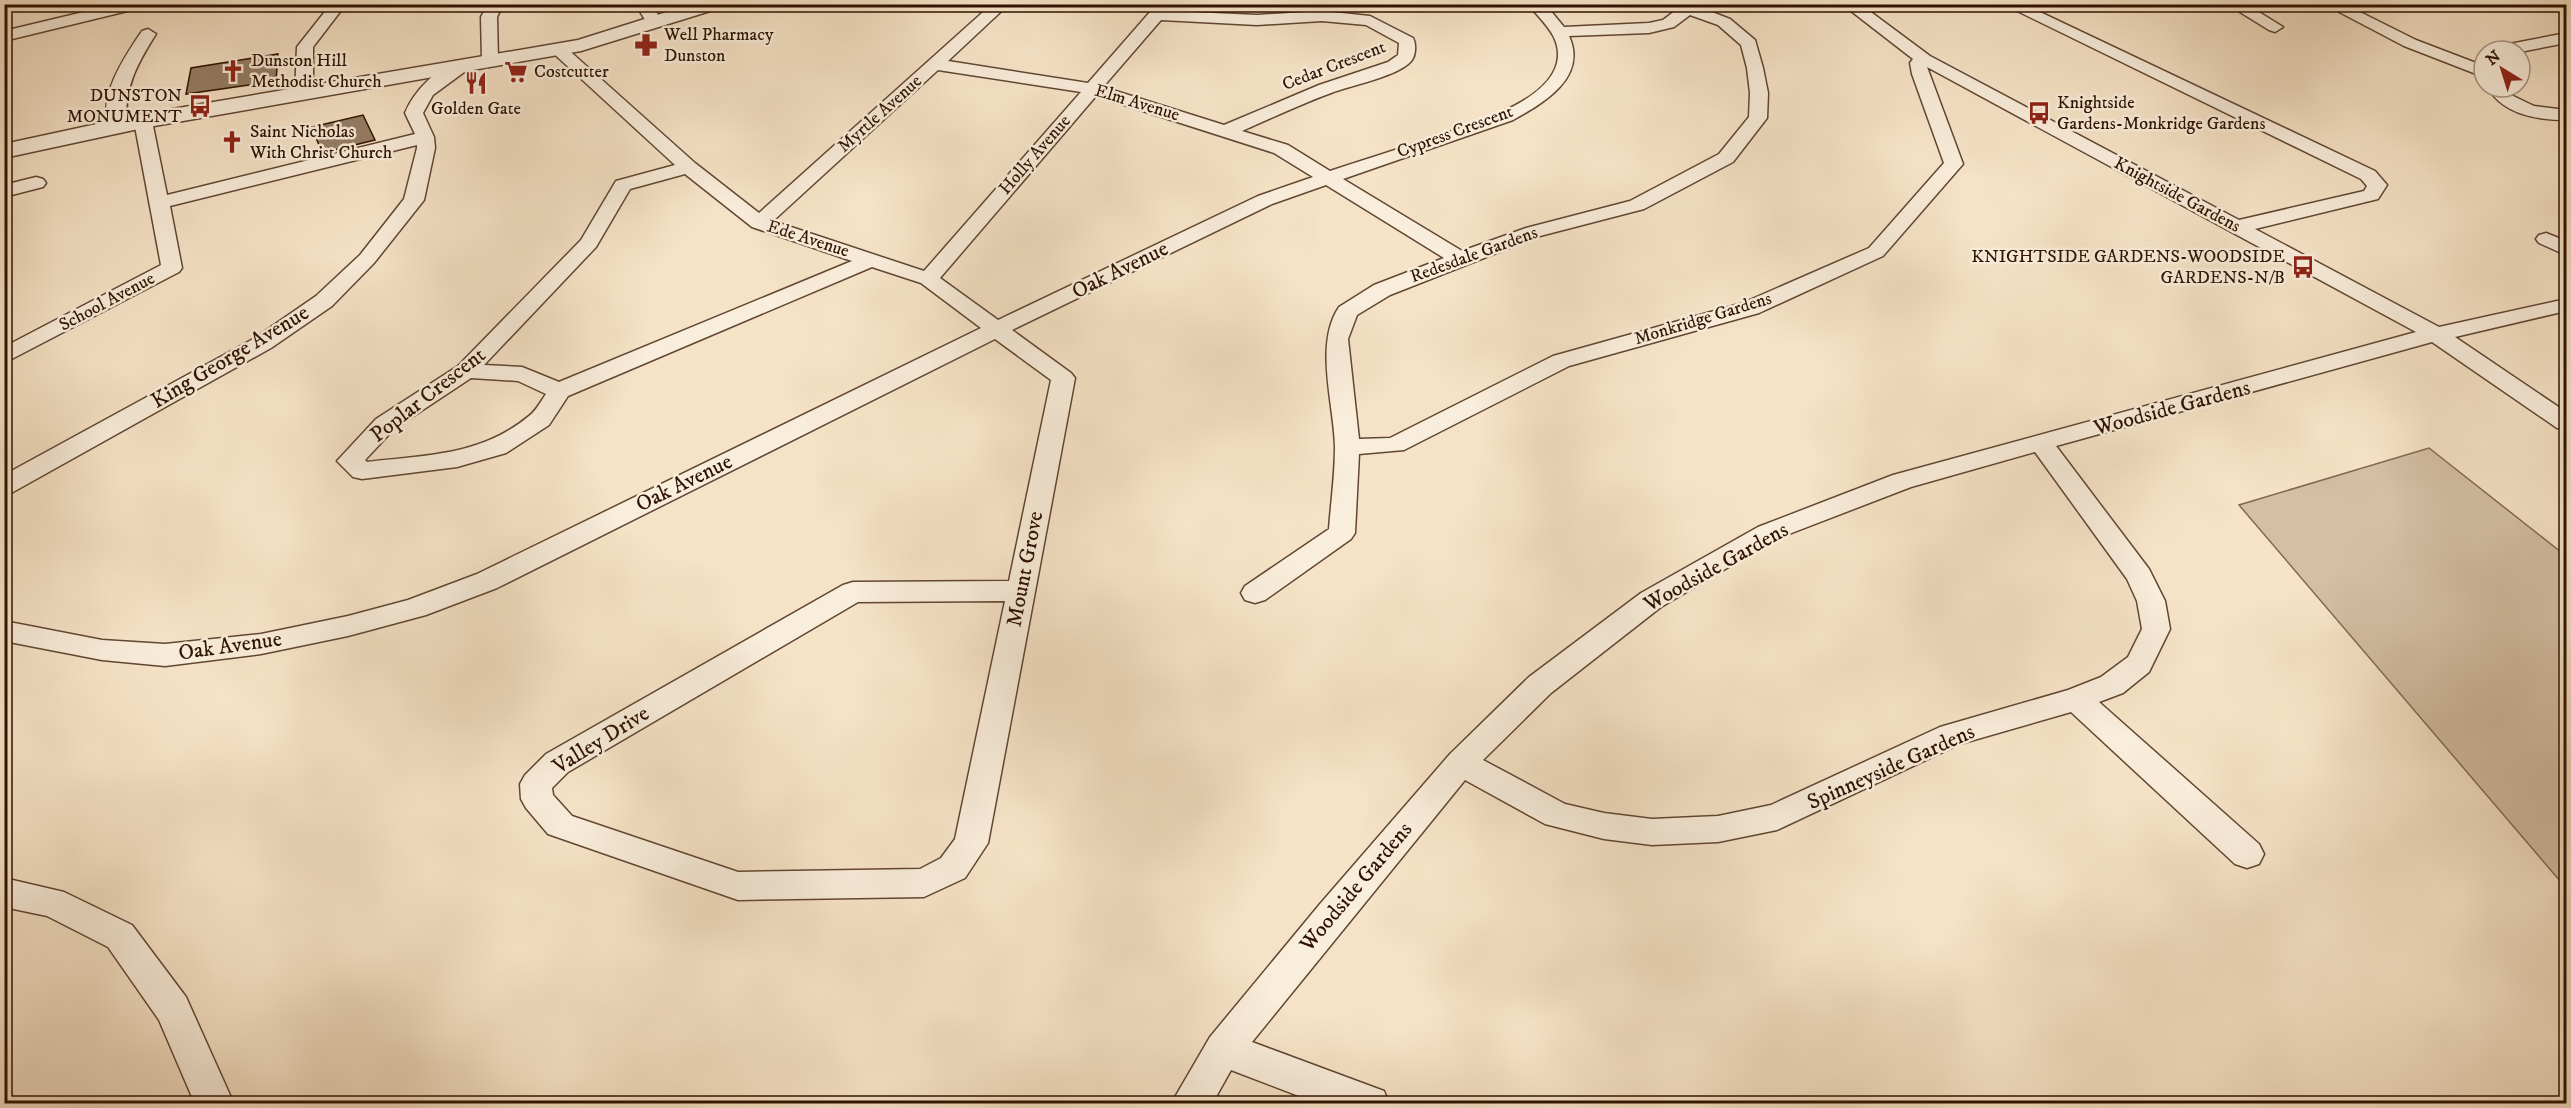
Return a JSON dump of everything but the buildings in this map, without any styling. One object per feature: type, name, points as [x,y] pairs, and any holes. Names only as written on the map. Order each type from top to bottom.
[{"type":"street","points":[[4,36],[139,4]]},
{"type":"street","points":[[304,92],[305,47],[339,4]]},
{"type":"street","points":[[490,60],[489,17],[496,4]]},
{"type":"street","points":[[4,151],[143,121],[558,49],[607,38],[652,14],[712,4]]},
{"type":"street","name":"Myrtle Avenue","points":[[759,223],[1002,4]]},
{"type":"street","points":[[1535,4],[1547,13],[1561,32],[1649,28],[1668,24],[1691,7]]},
{"type":"street","name":"Knightside Gardens","points":[[1849,4],[1924,59],[2436,334],[2566,423]]},
{"type":"street","points":[[2010,4],[2368,175],[2377,185],[2371,195],[2237,227]]},
{"type":"street","points":[[2234,4],[2275,27]]},
{"type":"street","points":[[2331,4],[2410,43],[2472,67]]},
{"type":"street","name":"Redesdale Gardens","points":[[1255,593],[1342,533],[1347,447],[1337,339],[1347,312],[1382,290],[1460,258],[1533,232],[1637,205],[1726,158],[1758,118],[1759,93],[1749,43],[1724,22],[1691,7]]},
{"type":"street","name":"Holly Avenue","points":[[928,279],[1161,10]]},
{"type":"street","name":"Cedar Crescent","points":[[1161,10],[1257,20],[1322,16],[1370,21],[1407,41],[1406,57],[1394,66],[1325,89],[1225,131]]},
{"type":"street","name":"Cypress Crescent","points":[[1328,177],[1507,116],[1536,100],[1555,83],[1565,67],[1567,51],[1561,32]]},
{"type":"street","points":[[118,126],[116,115],[121,76],[148,33]]},
{"type":"street","points":[[2532,45],[2566,38]]},
{"type":"street","name":"Ede Avenue","points":[[558,49],[688,167],[759,223],[928,279],[995,330]]},
{"type":"street","points":[[2454,60],[2472,56]]},
{"type":"street","name":"Monkridge Gardens","points":[[1347,447],[1395,446],[1561,361],[1751,308],[1876,252],[1954,164],[1918,63],[1924,59]]},
{"type":"street","name":"Elm Avenue","points":[[935,65],[979,69],[1093,89],[1281,149],[1460,258]]},
{"type":"street","name":"King George Avenue","points":[[4,486],[263,343],[324,301],[367,259],[414,200],[426,148],[425,137],[414,113],[419,99],[426,90],[461,66]]},
{"type":"street","points":[[1928,94],[1984,92]]},
{"type":"street","points":[[2538,94],[2566,106]]},
{"type":"street","points":[[2506,99],[2517,105],[2545,113],[2566,115]]},
{"type":"street","name":"School Avenue","points":[[4,356],[172,268],[143,121]]},
{"type":"street","points":[[160,203],[425,137]]},
{"type":"street","name":"Poplar Crescent","points":[[559,391],[540,420],[497,448],[457,459],[362,471],[350,461],[385,424],[466,371],[589,243],[623,185],[688,167]]},
{"type":"street","name":"Oak Avenue","points":[[4,631],[102,650],[165,655],[261,644],[348,626],[416,608],[487,580],[1265,200],[1328,177]]},
{"type":"street","points":[[4,191],[36,183]]},
{"type":"street","points":[[2546,239],[2566,249]]},
{"type":"street","points":[[466,371],[522,374],[559,391],[871,260]]},
{"type":"street","name":"Woodside Gardens","points":[[1190,1104],[1223,1049],[1332,915],[1461,763],[1540,685],[1651,600],[1767,532],[1902,481],[2436,334],[2566,305]]},
{"type":"street","name":"Mount Grove","points":[[971,843],[1064,378],[995,330]]},
{"type":"street","name":"Spinneyside Gardens","points":[[1461,763],[1557,815],[1604,826],[1652,832],[1718,829],[1777,818],[1951,735],[2076,699],[2112,685],[2139,664],[2156,629],[2151,601],[2139,576],[2042,444]]},
{"type":"street","name":"Valley Drive","points":[[971,843],[953,868],[924,883],[738,886],[560,825],[537,799],[536,784],[556,763],[853,592],[1020,591]]},
{"type":"street","points":[[2076,699],[2247,854]]},
{"type":"street","points":[[4,892],[52,902],[120,936],[173,1009],[215,1104]]},
{"type":"street","points":[[1223,1049],[1370,1104]]},
{"type":"shaded area","points":[[2429,448],[2566,556],[2566,888],[2239,505]]},
{"type":"place","name":"Well Pharmacy Dunston","points":[[646,45]]},
{"type":"place","name":"Dunston Hill Methodist Church","points":[[233,71]]},
{"type":"place","name":"Costcutter","points":[[516,72]]},
{"type":"place","name":"Golden Gate","points":[[476,83]]},
{"type":"place","name":"DUNSTON MONUMENT","points":[[200,106]]},
{"type":"place","name":"Knightside Gardens-Monkridge Gardens","points":[[2039,113]]},
{"type":"place","name":"Saint Nicholas With Christ Church","points":[[232,142]]},
{"type":"place","name":"KNIGHTSIDE GARDENS-WOODSIDE GARDENS-N/B","points":[[2303,267]]}]
